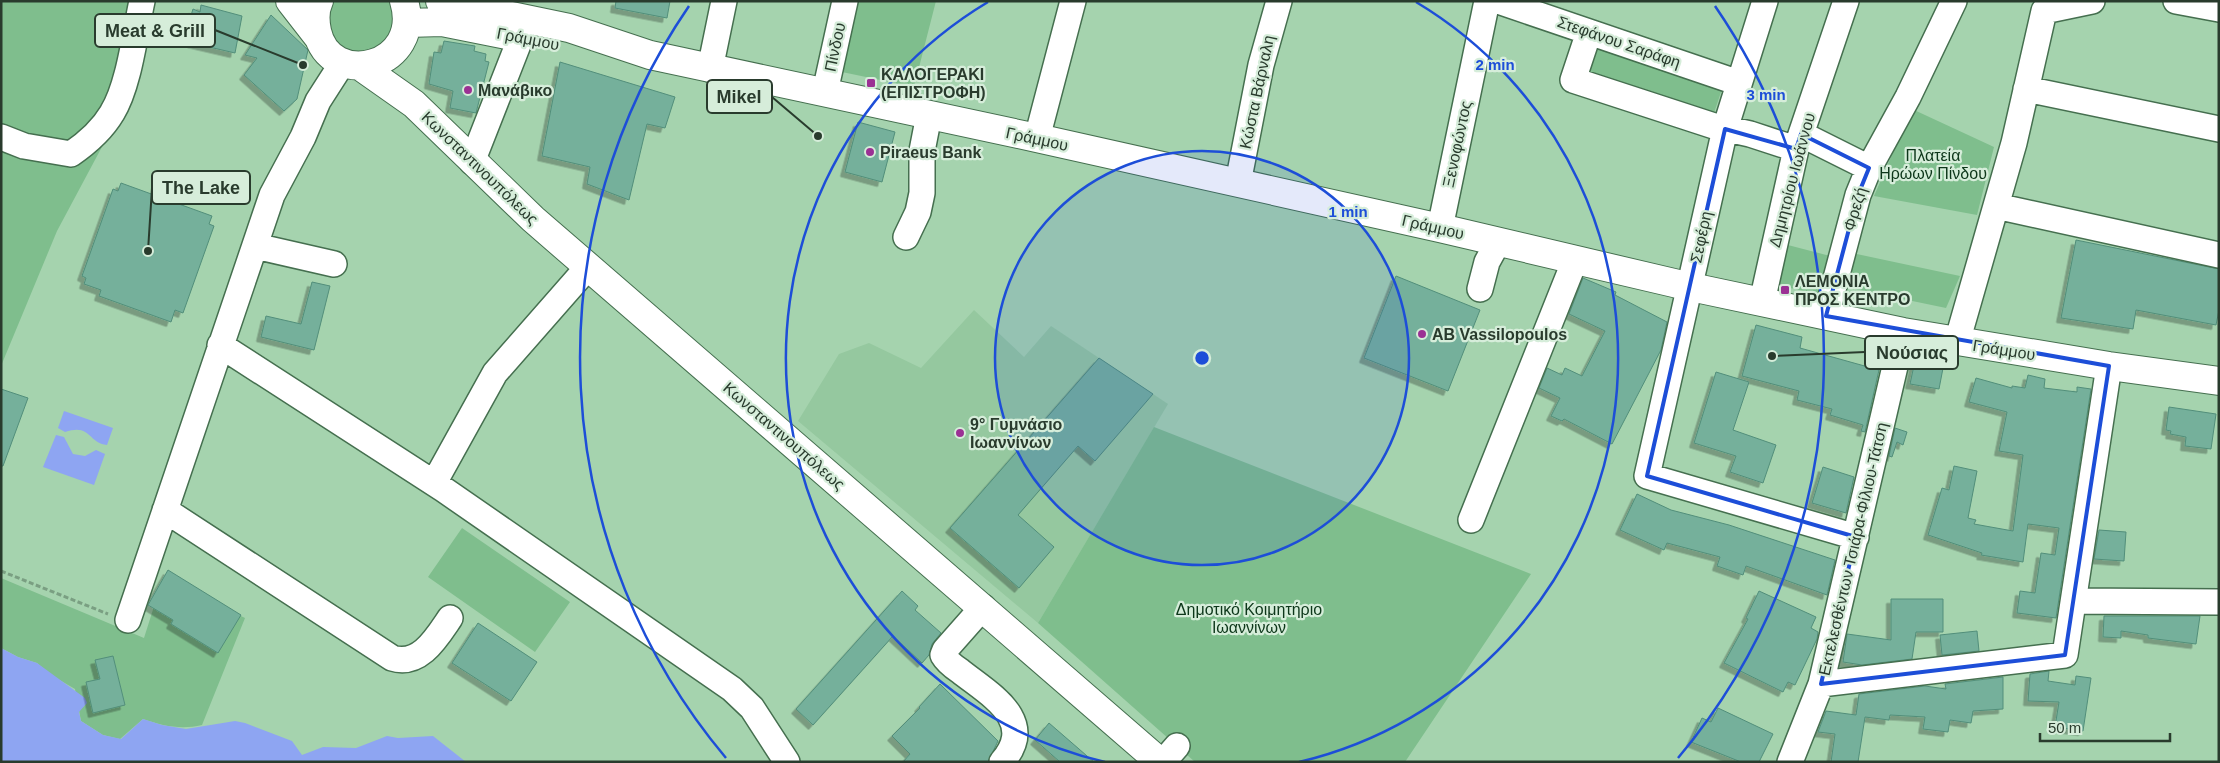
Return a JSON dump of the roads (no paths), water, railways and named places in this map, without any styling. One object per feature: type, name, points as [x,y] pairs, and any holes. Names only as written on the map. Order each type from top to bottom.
[{"type":"main road","name":"Κωνσταντινουπόλεως","points":[[290,1],[337,54],[414,104],[503,193],[588,268],[983,607],[1167,756]]},
{"type":"main road","points":[[319,1],[315,22],[337,54],[381,61],[403,24]]},
{"type":"main road","name":"Γράμμου","points":[[440,1],[569,28],[650,55],[710,69],[1038,138],[1826,316],[1957,342],[2109,366],[2218,379]]},
{"type":"main road","name":"Γράμμου","points":[[403,24],[442,22],[568,47],[650,55]]},
{"type":"main road","name":"Κωνσταντινουπόλεως","points":[[403,24],[397,69],[402,83],[414,104]]},
{"type":"street","points":[[1,137],[24,146],[71,154],[97,133],[113,112],[120,94],[142,1]]},
{"type":"street","points":[[710,69],[724,1]]},
{"type":"street","name":"Πίνδου","points":[[825,92],[845,1]]},
{"type":"street","points":[[1038,138],[1073,1]]},
{"type":"street","name":"Κώστα Βάρναλη","points":[[1238,183],[1261,65],[1279,1]]},
{"type":"street","name":"Ξενοφώντος","points":[[1440,228],[1487,1]]},
{"type":"street","name":"Στεφάνου Σαράφη","points":[[1498,1],[1739,82]]},
{"type":"street","name":"Σεφέρη","points":[[1765,1],[1725,129],[1647,476],[1856,536]]},
{"type":"street","name":"Δημητρίου Ιωάννου","points":[[1762,302],[1799,142],[1846,1]]},
{"type":"street","name":"Φρεζή","points":[[1826,316],[1858,195],[1869,168],[1912,88],[1954,1]]},
{"type":"street","points":[[1957,342],[1996,206],[2026,90],[2045,6],[2092,1]]},
{"type":"street","points":[[2176,1],[2219,9]]},
{"type":"street","points":[[1589,32],[1573,80],[1725,129],[1799,142],[1869,168]]},
{"type":"street","points":[[472,162],[521,37]]},
{"type":"street","points":[[128,620],[220,345],[277,183],[303,137],[337,54]]},
{"type":"street","points":[[2026,90],[2219,129]]},
{"type":"street","points":[[906,237],[918,212],[922,193],[922,151],[929,115]]},
{"type":"street","points":[[1996,206],[2219,255]]},
{"type":"street","points":[[1480,289],[1487,262],[1498,242]]},
{"type":"street","points":[[255,246],[334,264]]},
{"type":"street","points":[[1471,520],[1575,260]]},
{"type":"street","points":[[434,483],[495,373],[588,268]]},
{"type":"street","name":"Εκτελεσθέντων Τσιάρα-Φίλιου-Τάτση","points":[[1790,762],[1821,684],[1903,332]]},
{"type":"street","points":[[220,345],[434,483],[732,689],[752,708],[787,762]]},
{"type":"street","points":[[1821,684],[2065,655],[2109,366]]},
{"type":"street","points":[[165,510],[355,636],[392,658],[400,660],[419,655],[429,648],[450,618]]},
{"type":"street","points":[[2074,601],[2219,602]]},
{"type":"street","points":[[983,607],[945,650],[943,656],[998,701],[1011,716],[1015,729],[1015,738],[1013,746],[1002,762]]},
{"type":"water","points":[[64,411],[113,428],[107,445],[96,441],[80,430],[65,432],[58,428]]},
{"type":"water","points":[[56,435],[64,437],[73,454],[85,456],[96,450],[105,454],[94,485],[43,467]]},
{"type":"water","points":[[1,648],[18,657],[37,663],[85,698],[87,703],[79,712],[81,721],[103,735],[121,739],[143,719],[162,725],[186,729],[235,721],[292,741],[302,755],[323,747],[356,748],[387,736],[398,738],[433,736],[466,762],[1,762]]},
{"type":"place","name":"Meat & Grill","points":[[303,65]]},
{"type":"place","name":"ΚΑΛΟΓΕΡΑΚΙ (ΕΠΙΣΤΡΟΦΗ)","points":[[871,83]]},
{"type":"place","name":"Μανάβικο","points":[[468,90]]},
{"type":"place","name":"Mikel","points":[[818,136]]},
{"type":"place","name":"Piraeus Bank","points":[[870,152]]},
{"type":"place","name":"The Lake","points":[[148,251]]},
{"type":"place","name":"ΛΕΜΟΝΙΑ ΠΡΟΣ ΚΕΝΤΡΟ","points":[[1785,290]]},
{"type":"place","name":"AB Vassilopoulos","points":[[1422,334]]},
{"type":"place","name":"Νούσιας","points":[[1772,356]]},
{"type":"place","name":"9° Γυμνάσιο Ιωαννίνων","points":[[960,433]]},
{"type":"park label","name":"Πλατεία Ηρώων Πίνδου","points":[[1933,164]]},
{"type":"park label","name":"Δημοτικό Κοιμητήριο Ιωαννίνων","points":[[1249,618]]}]
